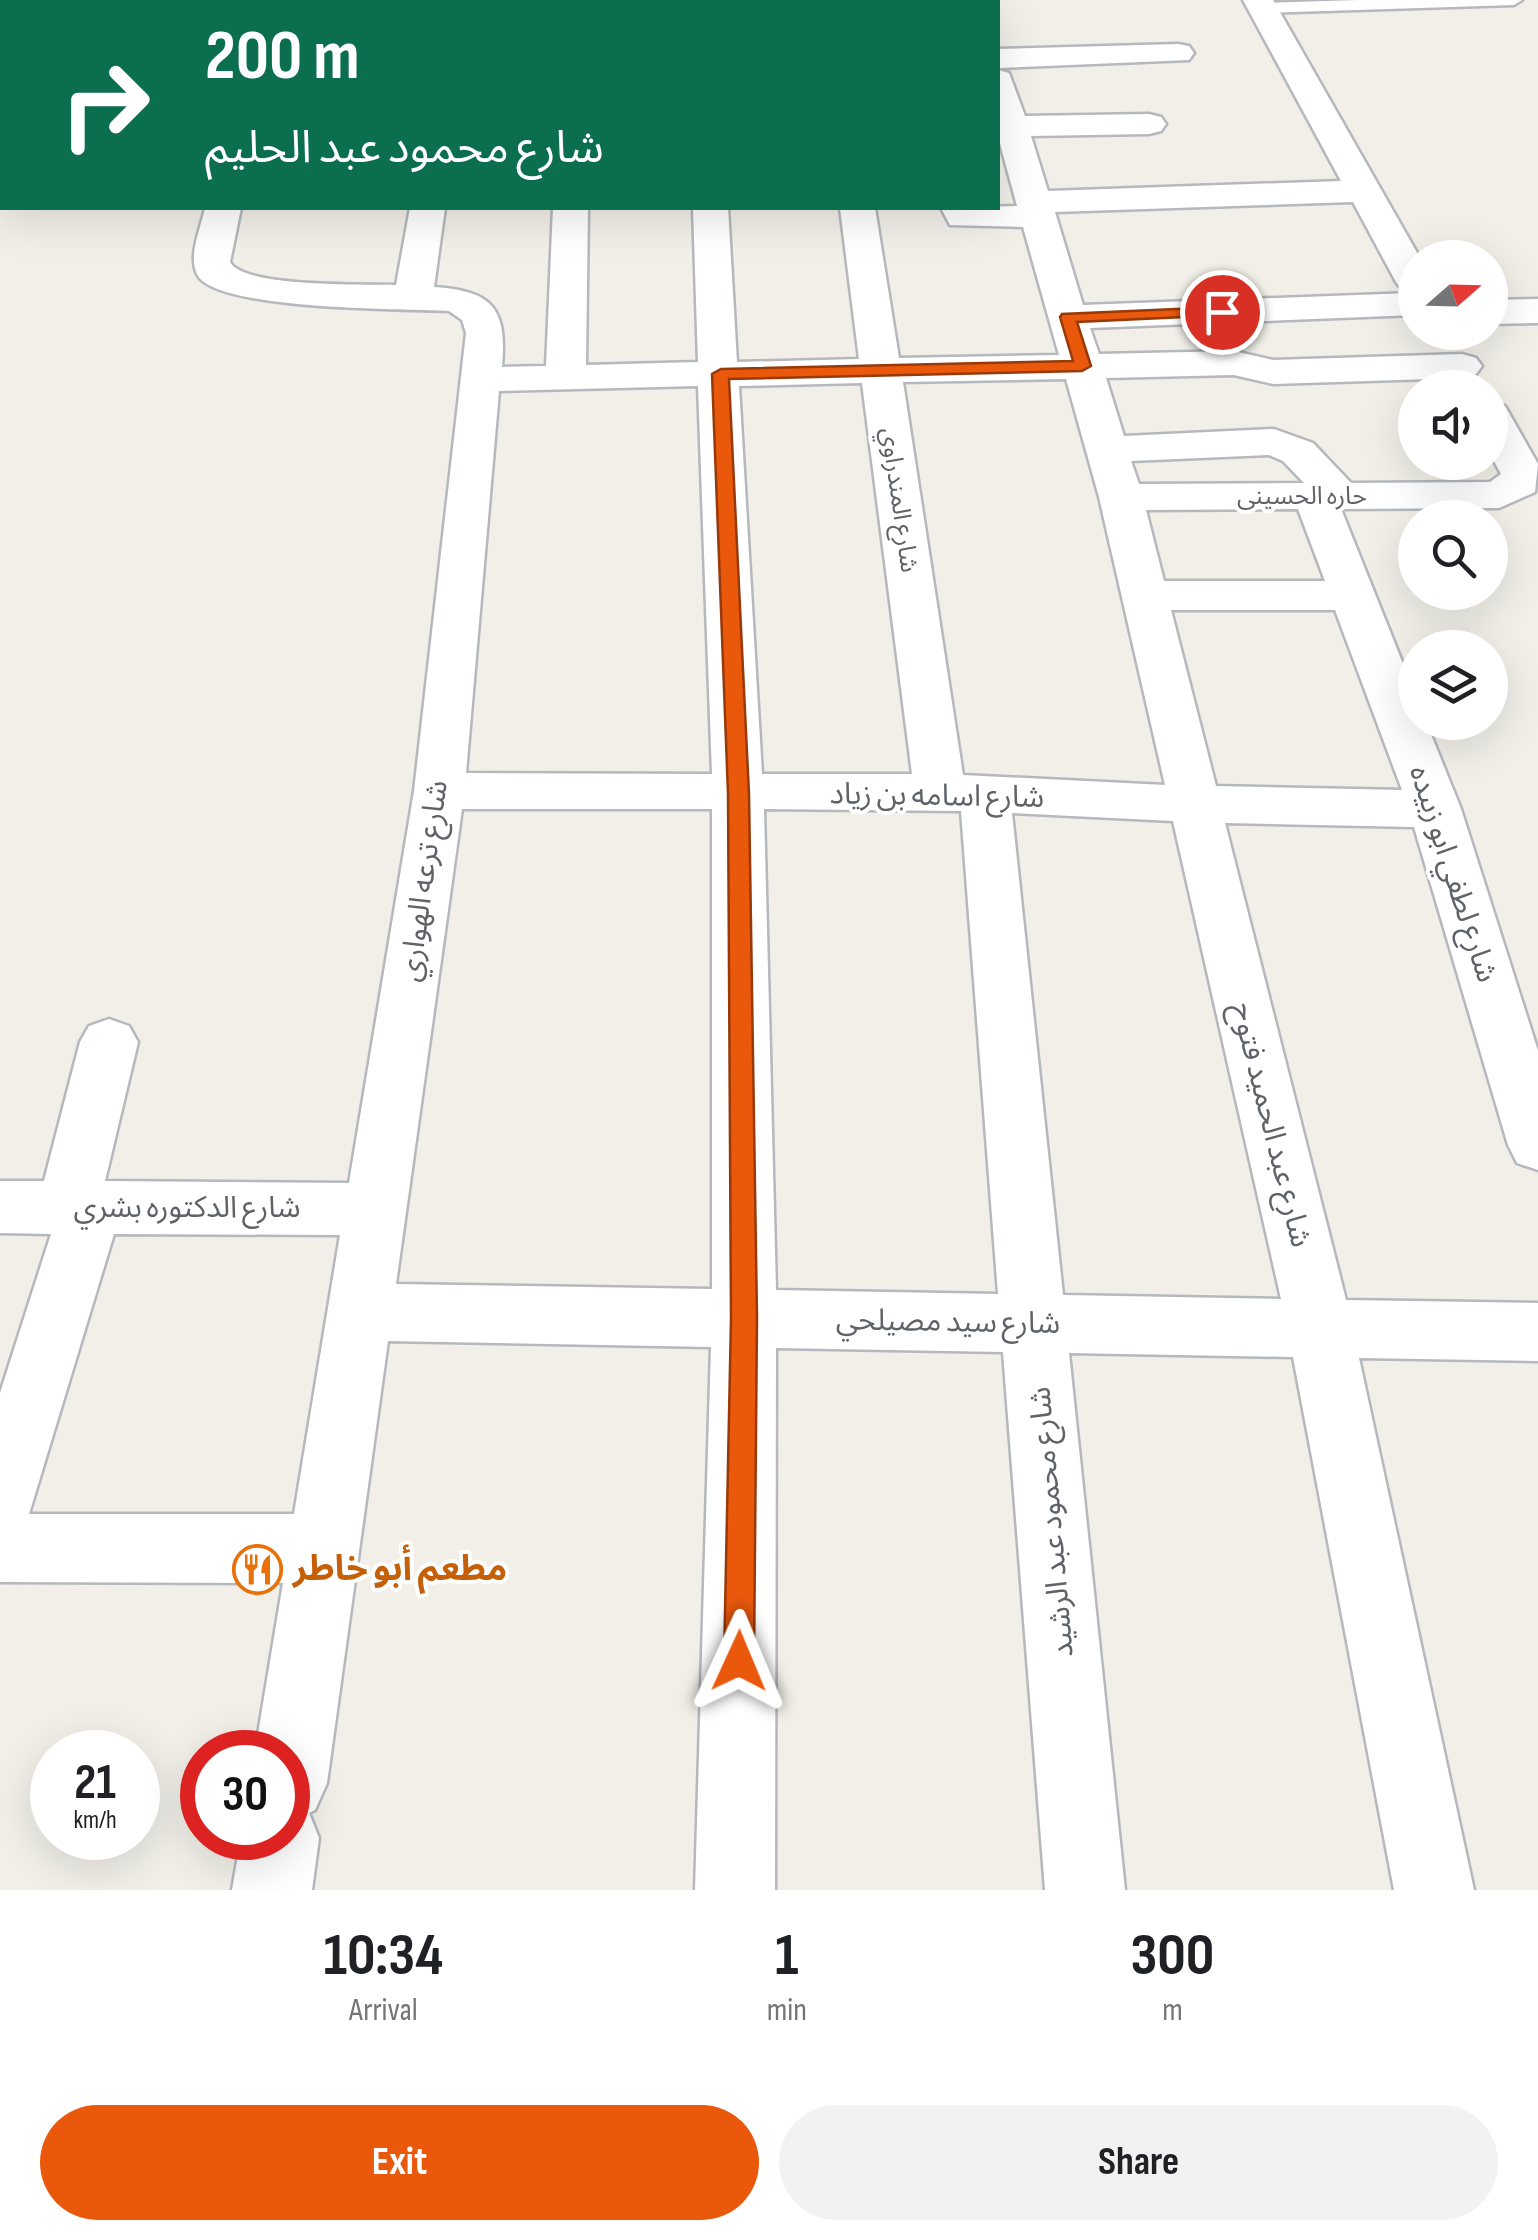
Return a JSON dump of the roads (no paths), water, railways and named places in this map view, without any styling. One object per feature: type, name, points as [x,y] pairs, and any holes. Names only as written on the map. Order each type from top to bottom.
[{"type":"street","points":[[1260,4],[1398,252]]},
{"type":"street","points":[[1000,59],[1178,53]]},
{"type":"street","name":"شارع عبد الحميد فتوح","points":[[1000,95],[1004,126],[1035,209],[1075,342],[1145,596],[1320,1328],[1434,1890]]},
{"type":"street","points":[[1004,126],[1148,124]]},
{"type":"street","points":[[960,210],[963,218],[1035,209],[1363,191]]},
{"type":"street","name":"شارع ترعه الهواري","points":[[223,210],[211,262],[215,273],[226,282],[264,290],[456,300],[474,308],[484,320],[439,791],[295,1730]]},
{"type":"street","points":[[413,298],[428,210]]},
{"type":"street","points":[[566,378],[570,210]]},
{"type":"street","points":[[710,210],[721,374],[738,794],[744,1318],[736,1890]]},
{"type":"street","name":"شارع المندراوي","points":[[858,210],[881,369],[963,794]]},
{"type":"street","points":[[480,379],[881,369],[1075,342],[1398,306]]},
{"type":"street","points":[[1508,312],[1538,311]]},
{"type":"street","points":[[1075,342],[1234,363],[1272,372],[1460,362]]},
{"type":"street","name":"حاره الحسينى","points":[[1114,473],[1327,495],[1484,496],[1512,490],[1520,483],[1522,474],[1508,423]]},
{"type":"street","name":"شارع لطفي ابو زبيده","points":[[1327,495],[1354,596],[1435,809],[1538,1145]]},
{"type":"street","points":[[1145,596],[1354,596]]},
{"type":"street","name":"شارع اسامه بن زياد","points":[[439,791],[963,794],[1435,809]]},
{"type":"street","name":"شارع محمود عبد الرشيد","points":[[963,794],[1034,1324],[1084,1890]]},
{"type":"street","points":[[0,1502],[79,1207],[109,1042]]},
{"type":"street","name":"شارع الدكتوره بشري","points":[[0,1206],[375,1209]]},
{"type":"street","name":"شارع سيد مصيلحي","points":[[358,1312],[1538,1332]]},
{"type":"street","points":[[0,1548],[321,1548]]},
{"type":"street","points":[[272,1890],[277,1860]]},
{"type":"lane","points":[[1260,4],[1514,0]]},
{"type":"place","name":"مطعم أبو خاطر","points":[[258,1569]]}]
